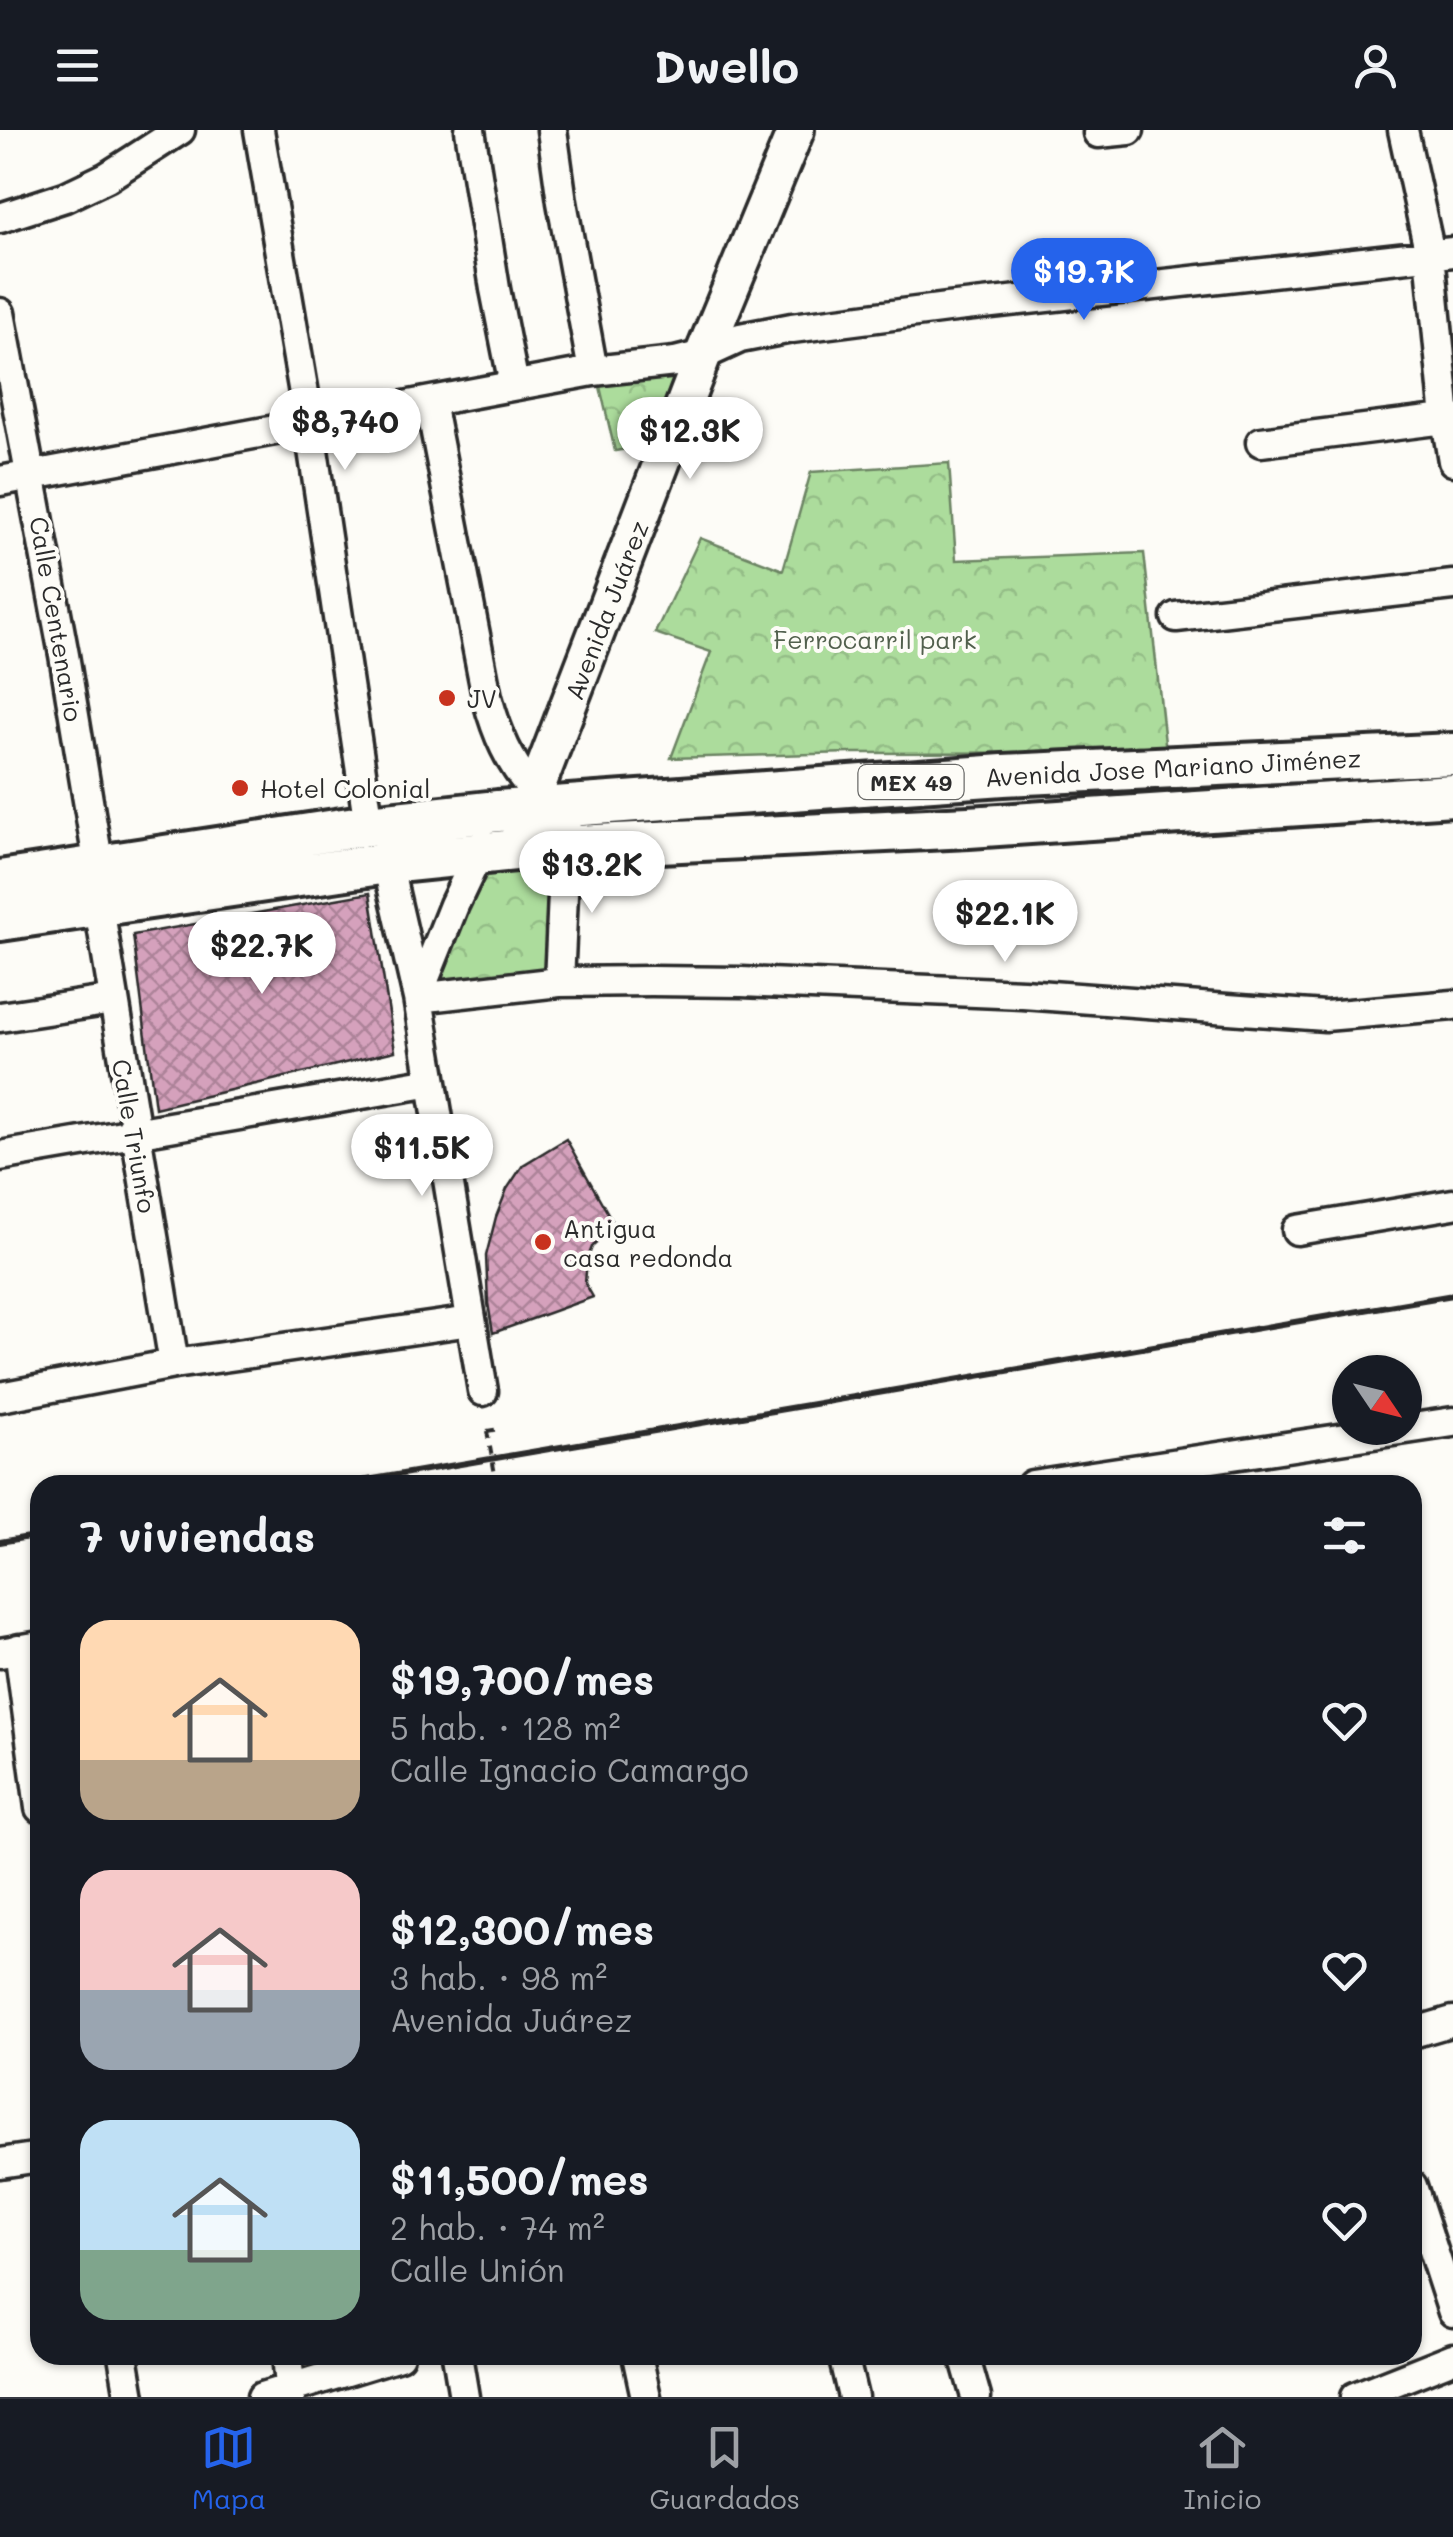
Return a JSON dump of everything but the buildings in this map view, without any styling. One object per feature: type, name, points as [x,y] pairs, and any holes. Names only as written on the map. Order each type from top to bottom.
[{"type":"highway","name":"Avenida Jose Mariano Jiménez","points":[[0,880],[369,826],[1003,775],[1453,754]]},
{"type":"highway","name":"Avenida Jose Mariano Jiménez","points":[[0,920],[387,863],[496,852],[538,813],[969,826],[1453,795]]},
{"type":"main road","name":"Avenida Juárez","points":[[538,813],[703,355],[796,130]]},
{"type":"street","points":[[0,218],[66,197],[107,177],[180,130]]},
{"type":"street","points":[[259,130],[309,424],[369,826]]},
{"type":"street","points":[[470,130],[514,385]]},
{"type":"street","points":[[552,130],[593,371]]},
{"type":"street","points":[[1098,133],[1129,130]]},
{"type":"street","points":[[1403,130],[1441,253],[1453,461]]},
{"type":"street","points":[[0,481],[593,371],[674,362],[703,355],[740,338],[812,325],[1441,253]]},
{"type":"street","name":"Calle Centenario","points":[[0,313],[98,867]]},
{"type":"street","points":[[430,402],[487,698],[507,756],[538,813],[558,982]]},
{"type":"street","points":[[1261,442],[1449,419]]},
{"type":"street","points":[[1176,618],[1453,585]]},
{"type":"street","points":[[418,996],[445,927],[496,852],[538,813]]},
{"type":"street","points":[[387,863],[418,996],[482,1391]]},
{"type":"street","name":"Calle Triunfo","points":[[99,907],[174,1364]]},
{"type":"street","points":[[418,996],[558,982],[742,982],[1004,993],[1325,1016],[1453,1005]]},
{"type":"street","points":[[0,1018],[113,1000]]},
{"type":"street","points":[[0,1156],[432,1082]]},
{"type":"street","points":[[1297,1230],[1453,1204]]},
{"type":"street","points":[[0,1397],[174,1364],[470,1320]]},
{"type":"street","points":[[1099,1475],[1453,1422]]},
{"type":"street","points":[[20,1649],[30,1694]]},
{"type":"street","points":[[1422,2030],[1453,2021]]},
{"type":"street","points":[[0,2162],[30,2158]]},
{"type":"street","points":[[1422,2217],[1453,2312]]},
{"type":"street","points":[[1355,2397],[1453,2358]]},
{"type":"street","points":[[125,2365],[130,2397]]},
{"type":"street","points":[[288,2365],[291,2393]]},
{"type":"street","points":[[262,2397],[291,2393],[371,2365]]},
{"type":"street","points":[[459,2365],[464,2397]]},
{"type":"street","points":[[639,2365],[646,2397]]},
{"type":"street","points":[[845,2365],[853,2397]]},
{"type":"street","points":[[967,2365],[976,2397]]},
{"type":"path","points":[[495,1475],[487,1432],[499,1429]]},
{"type":"green space","points":[[693,363],[661,443],[615,451],[598,378]]},
{"type":"green space","name":"Ferrocarril park","points":[[949,463],[956,560],[1144,553],[1166,752],[671,758],[711,652],[655,633],[700,538],[783,570],[811,472]]},
{"type":"green space","points":[[560,854],[554,977],[423,991],[484,872]]},
{"type":"railway","points":[[397,1475],[1453,1295]]},
{"type":"railway","points":[[0,1542],[30,1537]]},
{"type":"place","name":"JV","points":[[447,698]]},
{"type":"place","name":"Hotel Colonial","points":[[240,788]]},
{"type":"place","name":"Antigua casa redonda","points":[[543,1242]]}]
